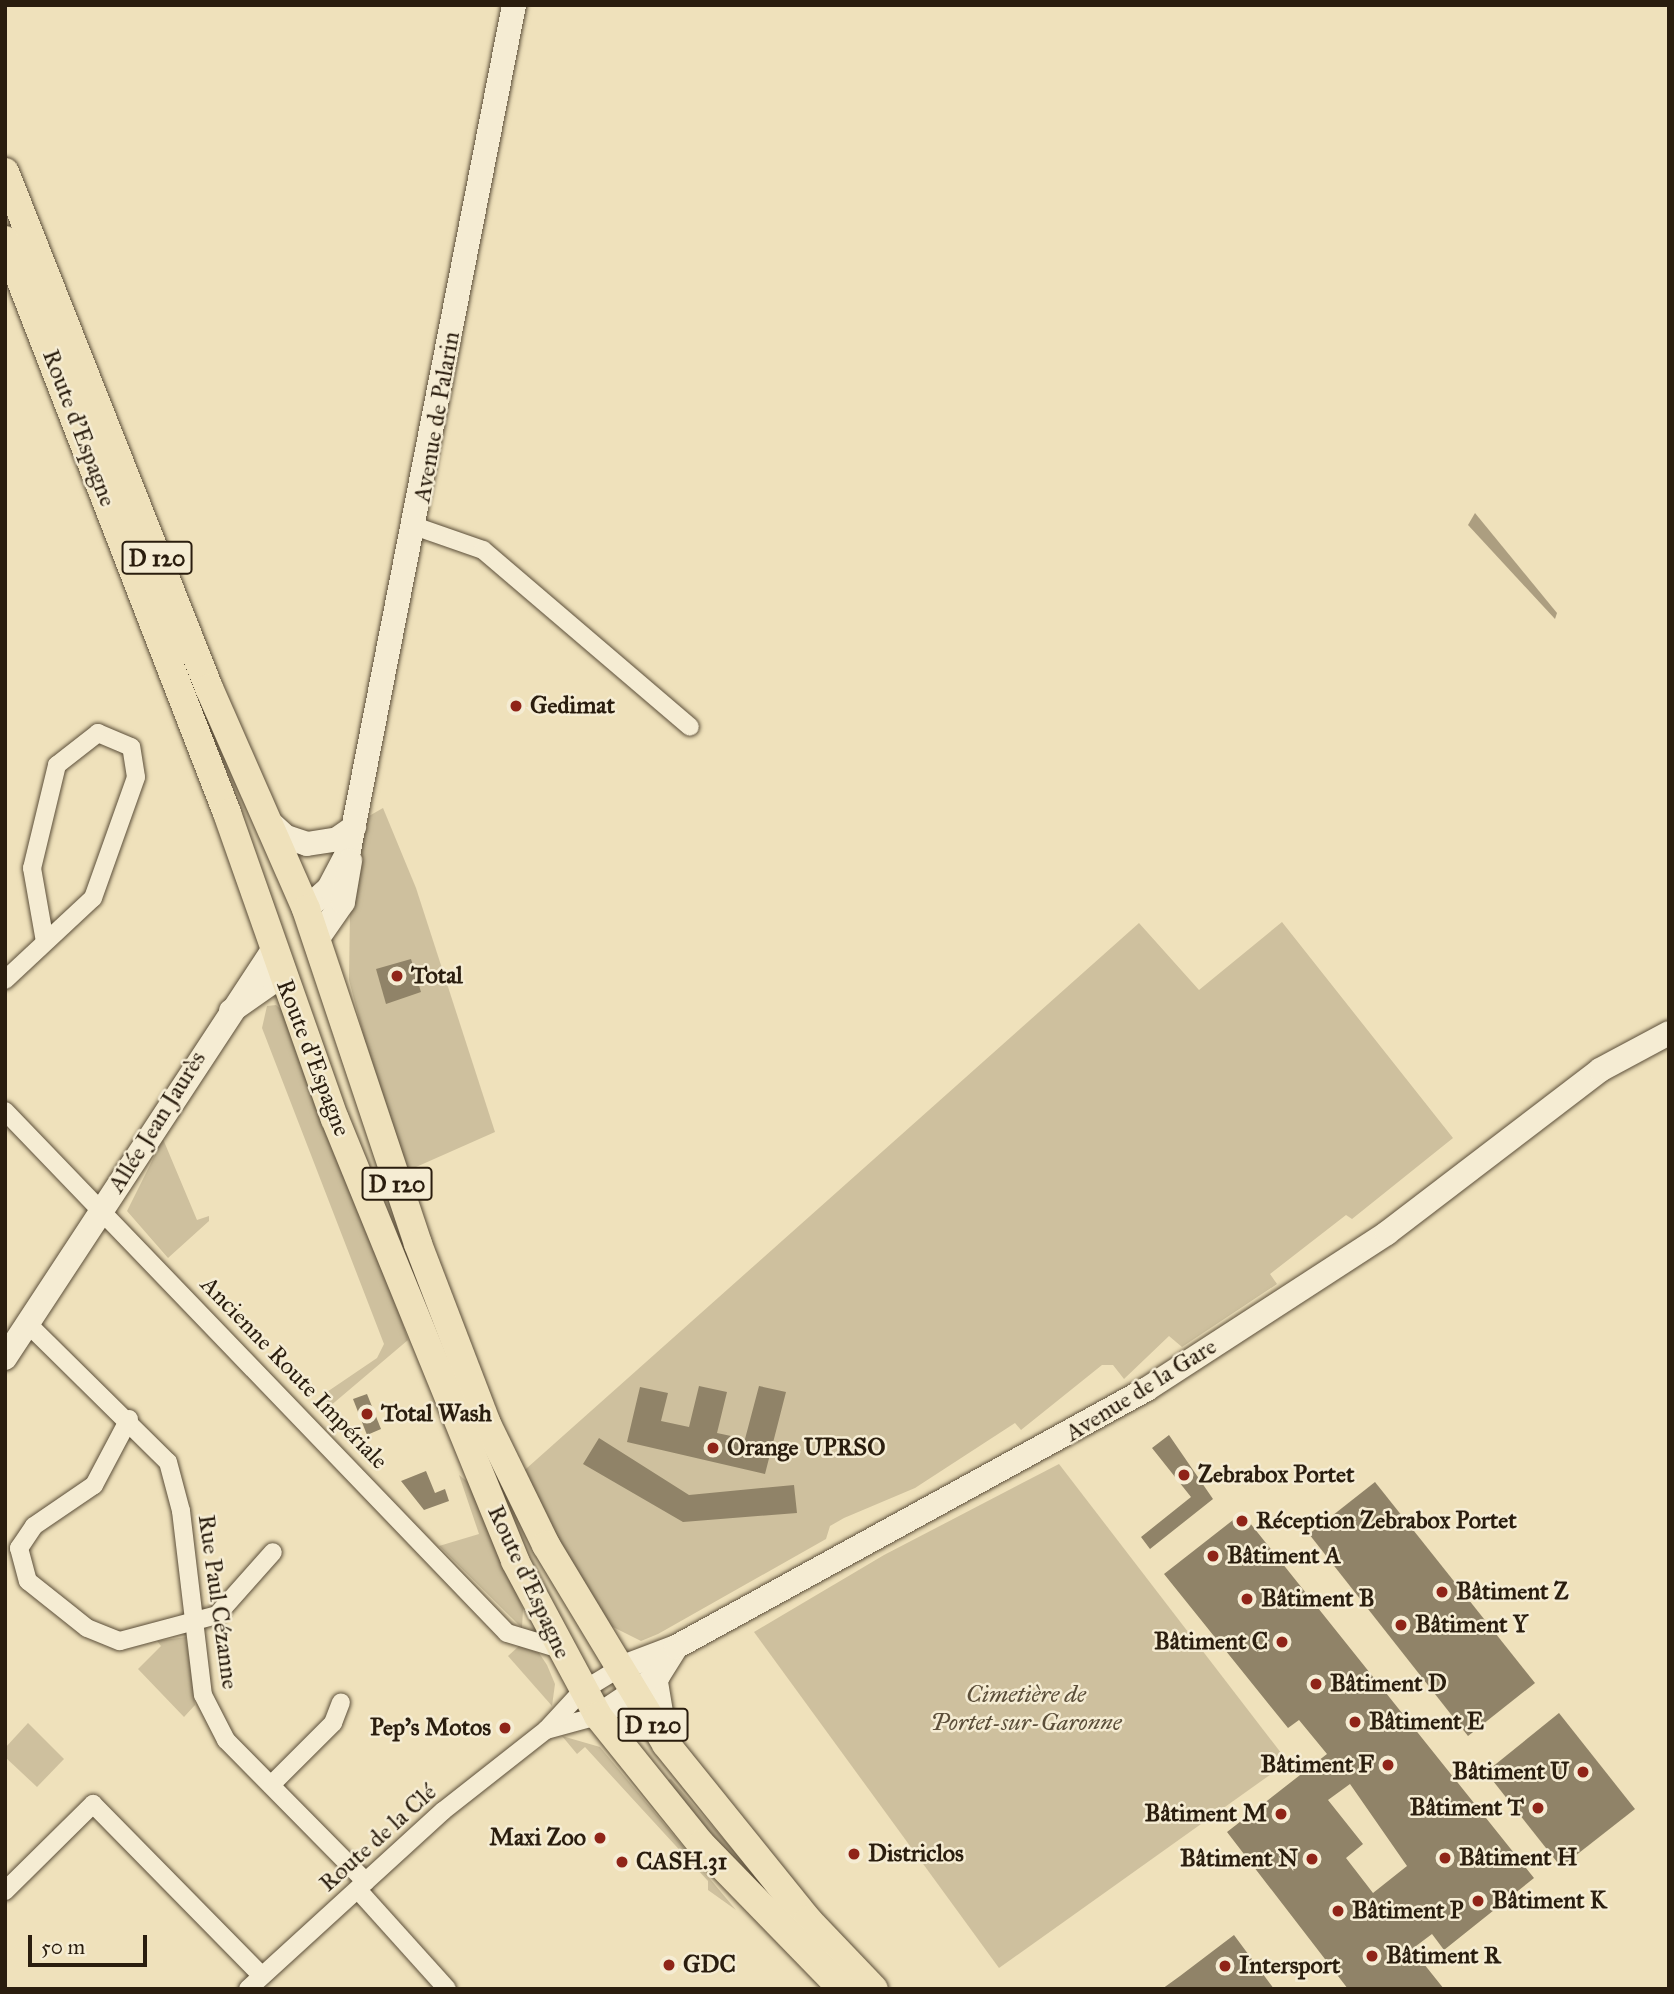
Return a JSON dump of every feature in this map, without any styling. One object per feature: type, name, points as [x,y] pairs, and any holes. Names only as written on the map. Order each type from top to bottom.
[{"type":"main road","name":"Route d'Espagne","points":[[5,173],[262,812],[306,909],[418,1244],[487,1424],[618,1669],[676,1757],[808,1920],[874,1989]]},
{"type":"main road","name":"Route d'Espagne","points":[[5,240],[227,813],[281,976],[515,1561],[557,1648],[573,1693],[598,1716],[701,1844],[842,1989]]},
{"type":"main road","points":[[273,950],[306,909]]},
{"type":"main road","points":[[281,976],[316,941]]},
{"type":"street","name":"Avenue de Palarin","points":[[316,941],[343,902],[352,838],[417,527],[487,123],[514,5]]},
{"type":"street","points":[[417,527],[483,550],[690,727]]},
{"type":"street","points":[[5,980],[93,898],[136,777],[131,747],[98,733],[57,765],[32,868],[45,942]]},
{"type":"street","points":[[262,812],[276,830],[307,844],[352,838]]},
{"type":"street","name":"Avenue de Palarin","points":[[306,909],[329,888],[352,838]]},
{"type":"street","name":"Allée Jean Jaurès","points":[[5,1358],[31,1326],[220,1022],[273,950]]},
{"type":"street","name":"Allée Jean Jaurès","points":[[220,1022],[281,976]]},
{"type":"street","name":"Avenue de la Gare","points":[[618,1669],[676,1647],[1147,1389],[1387,1233],[1600,1070],[1669,1033]]},
{"type":"street","name":"Ancienne Route Impériale","points":[[5,1111],[507,1633],[557,1648]]},
{"type":"street","name":"Rue Paul Cézanne","points":[[31,1326],[156,1445],[177,1484],[203,1695],[226,1740],[271,1785],[362,1886],[447,1989]]},
{"type":"street","points":[[129,1419],[94,1485],[34,1526],[19,1548],[20,1567],[28,1581],[87,1628],[120,1641],[195,1625],[217,1615],[273,1552]]},
{"type":"street","points":[[598,1716],[659,1676],[676,1647]]},
{"type":"street","name":"Route de la Clé","points":[[248,1989],[362,1886],[547,1730],[573,1693],[618,1669]]},
{"type":"street","name":"Route d'Espagne","points":[[659,1676],[662,1718],[676,1757]]},
{"type":"street","points":[[271,1785],[333,1723],[341,1702]]},
{"type":"street","name":"Route de la Clé","points":[[547,1730],[598,1716]]},
{"type":"street","points":[[5,1891],[93,1804],[262,1976]]},
{"type":"green space","points":[[383,808],[416,888],[495,1132],[407,1171],[383,1110],[349,980],[350,909],[363,837],[369,816]]},
{"type":"green space","points":[[1282,922],[1453,1138],[1352,1219],[1346,1215],[1270,1274],[1277,1284],[1182,1347],[1169,1336],[1124,1379],[1113,1365],[1102,1365],[1021,1430],[1015,1423],[915,1488],[844,1518],[830,1526],[826,1539],[658,1634],[641,1641],[613,1627],[605,1632],[518,1476],[1139,923],[1199,990]]},
{"type":"green space","points":[[276,1005],[285,1013],[356,1181],[408,1340],[329,1407],[321,1396],[377,1358],[384,1344],[262,1028],[267,1006]]},
{"type":"green space","points":[[163,1139],[197,1220],[209,1216],[209,1221],[168,1258],[127,1211]]},
{"type":"green space","name":"Cimetière de Portet-sur-Garonne","points":[[1059,1464],[1288,1762],[999,1968],[754,1632],[884,1555]]},
{"type":"green space","points":[[459,1475],[473,1486],[523,1609],[522,1628],[439,1546],[479,1534]]},
{"type":"green space","points":[[186,1637],[195,1705],[184,1717],[138,1669],[161,1646],[157,1641]]},
{"type":"green space","points":[[519,1646],[539,1653],[547,1665],[555,1684],[552,1706],[508,1656]]},
{"type":"green space","points":[[28,1723],[64,1759],[37,1787],[5,1757],[5,1748]]},
{"type":"green space","points":[[562,1736],[600,1747],[736,1910],[708,1890],[708,1881],[585,1747],[577,1754]]},
{"type":"green space","points":[[671,1779],[789,1914],[784,1919],[664,1781]]},
{"type":"shaded area","points":[[1475,513],[1557,613],[1555,619],[1468,525]]},
{"type":"building","name":"Total","points":[[411,959],[421,992],[386,1004],[376,969]]},
{"type":"building","points":[[699,1386],[727,1392],[717,1433],[745,1439],[759,1386],[786,1392],[765,1474],[627,1442],[640,1387],[668,1393],[661,1421],[689,1427]]},
{"type":"building","name":"Total Wash","points":[[367,1394],[381,1429],[367,1435],[353,1399]]},
{"type":"building","name":"Zebrabox Portet","points":[[1169,1435],[1213,1499],[1150,1549],[1141,1537],[1191,1497],[1152,1448]]},
{"type":"building","points":[[599,1438],[689,1495],[794,1485],[797,1513],[683,1522],[583,1464]]},
{"type":"building","points":[[426,1471],[435,1493],[445,1489],[449,1501],[424,1510],[401,1481]]},
{"type":"building","points":[[1375,1482],[1535,1683],[1468,1736],[1309,1534]]},
{"type":"building","points":[[1242,1513],[1534,1878],[1444,1950],[1432,1934],[1412,1949],[1444,1989],[1348,1989],[1227,1832],[1327,1754],[1299,1720],[1288,1728],[1164,1574]],"holes":[[[1350,1784],[1407,1866],[1373,1893],[1346,1858],[1363,1844],[1328,1800]]]},
{"type":"building","points":[[1559,1713],[1635,1809],[1561,1867],[1486,1772]]},
{"type":"building","name":"Intersport","points":[[1234,1935],[1274,1989],[1162,1989],[1180,1976]]},
{"type":"place","name":"Gedimat","points":[[516,706]]},
{"type":"place","name":"Total","points":[[397,976]]},
{"type":"place","name":"Total Wash","points":[[367,1414]]},
{"type":"place","name":"Orange UPRSO","points":[[713,1448]]},
{"type":"place","name":"Zebrabox Portet","points":[[1184,1475]]},
{"type":"place","name":"Réception Zebrabox Portet","points":[[1242,1521]]},
{"type":"place","name":"Bâtiment A","points":[[1213,1556]]},
{"type":"place","name":"Bâtiment Z","points":[[1442,1592]]},
{"type":"place","name":"Bâtiment B","points":[[1247,1599]]},
{"type":"place","name":"Bâtiment Y","points":[[1401,1625]]},
{"type":"place","name":"Bâtiment C","points":[[1282,1642]]},
{"type":"place","name":"Bâtiment D","points":[[1316,1684]]},
{"type":"place","name":"Bâtiment E","points":[[1355,1722]]},
{"type":"place","name":"Pep's Motos","points":[[505,1728]]},
{"type":"place","name":"Bâtiment F","points":[[1388,1765]]},
{"type":"place","name":"Bâtiment U","points":[[1583,1772]]},
{"type":"place","name":"Bâtiment T","points":[[1538,1808]]},
{"type":"place","name":"Bâtiment M","points":[[1281,1814]]},
{"type":"place","name":"Maxi Zoo","points":[[600,1838]]},
{"type":"place","name":"Districlos","points":[[854,1854]]},
{"type":"place","name":"Bâtiment H","points":[[1445,1858]]},
{"type":"place","name":"Bâtiment N","points":[[1312,1859]]},
{"type":"place","name":"CASH.31","points":[[622,1862]]},
{"type":"place","name":"Bâtiment K","points":[[1478,1901]]},
{"type":"place","name":"Bâtiment P","points":[[1338,1911]]},
{"type":"place","name":"Bâtiment R","points":[[1372,1956]]},
{"type":"place","name":"GDC","points":[[669,1965]]},
{"type":"place","name":"Intersport","points":[[1225,1966]]}]
